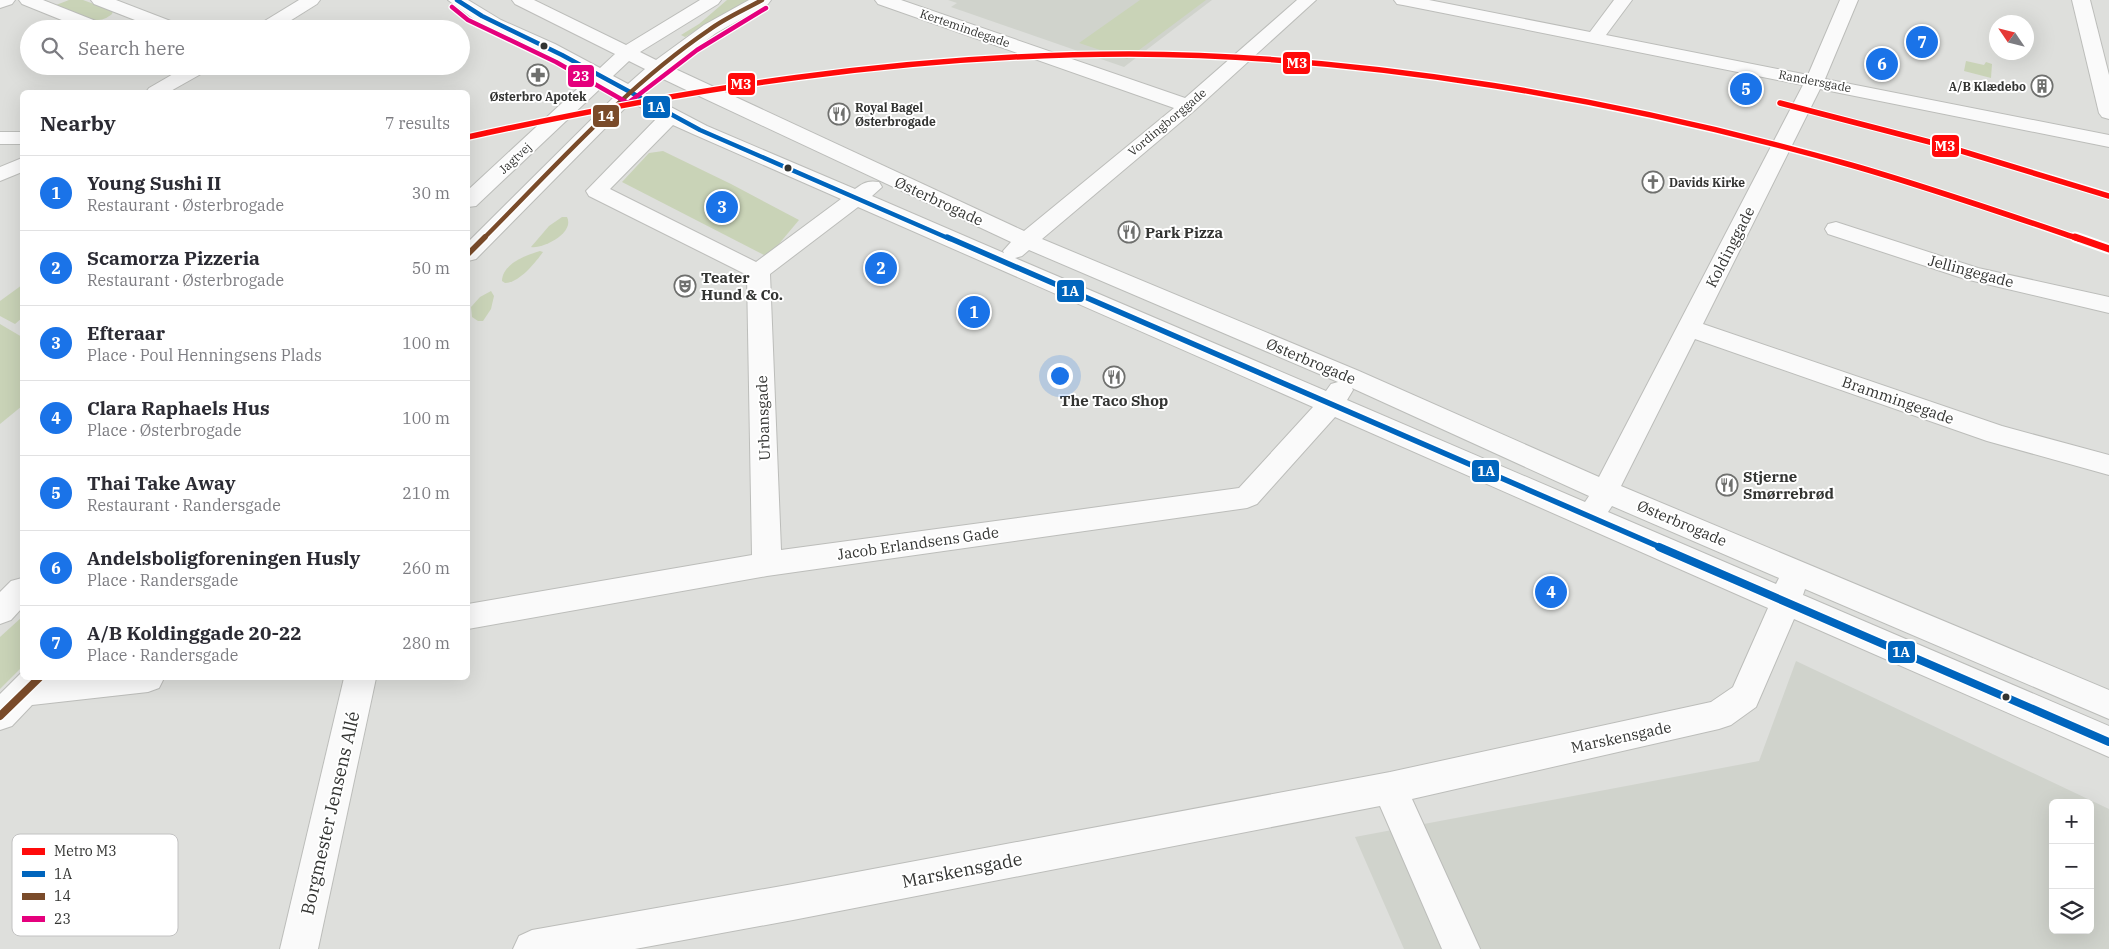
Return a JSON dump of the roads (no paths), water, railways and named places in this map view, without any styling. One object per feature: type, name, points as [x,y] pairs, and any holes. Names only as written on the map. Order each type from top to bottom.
[{"type":"street","points":[[0,3],[6,0]]},
{"type":"street","points":[[28,0],[78,20]]},
{"type":"street","points":[[100,0],[152,20]]},
{"type":"street","points":[[279,20],[311,0]]},
{"type":"street","name":"Østerbrogade","points":[[457,0],[472,12],[560,54],[670,116],[1592,518],[1791,586],[2109,705]]},
{"type":"street","name":"Østerbrogade","points":[[521,0],[884,176],[1026,241],[1350,377],[1605,491],[1791,586],[2109,742]]},
{"type":"street","name":"Jagtvej","points":[[470,199],[628,53],[656,33],[712,0]]},
{"type":"street","points":[[470,252],[628,94],[658,68],[710,29],[762,0]]},
{"type":"street","name":"Kertemindegade","points":[[884,0],[1188,106]]},
{"type":"street","name":"Vordingborggade","points":[[1002,261],[1188,106],[1307,0]]},
{"type":"street","name":"Randersgade","points":[[1403,0],[2109,141]]},
{"type":"street","points":[[1594,38],[1623,0]]},
{"type":"street","name":"Koldinggade","points":[[1592,518],[1814,81],[1849,0]]},
{"type":"street","points":[[2081,0],[2109,113]]},
{"type":"street","points":[[159,90],[185,75]]},
{"type":"street","points":[[670,116],[597,191],[758,272],[858,198],[884,176]]},
{"type":"street","points":[[0,138],[20,138]]},
{"type":"street","points":[[0,175],[20,165]]},
{"type":"street","name":"Jellingegade","points":[[1836,230],[1973,274],[2109,305]]},
{"type":"street","name":"Urbansgade","points":[[758,272],[767,564]]},
{"type":"street","name":"Brammingegade","points":[[1688,328],[1996,434],[2109,465]]},
{"type":"street","name":"Jacob Erlandsens Gade","points":[[470,617],[767,564],[1247,497],[1330,404],[1350,377]]},
{"type":"street","name":"Marskensgade","points":[[532,949],[810,899],[1390,788],[1719,715],[1745,697],[1791,586]]},
{"type":"street","points":[[0,610],[20,592]]},
{"type":"street","points":[[0,716],[32,685],[115,680]]},
{"type":"street","name":"Borgmester Jensens Allé","points":[[299,949],[360,680]]},
{"type":"street","points":[[1390,788],[1461,949]]},
{"type":"metro line","name":"M3","points":[[470,137],[608,108],[748,83],[889,66],[1032,56],[1131,54],[1229,58],[1328,65],[1426,77],[1524,92],[1718,131],[1888,176],[2109,249]]},
{"type":"metro line","name":"M3","points":[[1780,103],[1945,146],[2109,196]]},
{"type":"place","name":"A/B Koldinggade 20-22","points":[[1922,42]]},
{"type":"place","name":"Andelsboligforeningen Husly","points":[[1882,64]]},
{"type":"place","name":"Østerbro Apotek","points":[[538,75]]},
{"type":"place","name":"A/B Klædebo","points":[[2042,86]]},
{"type":"place","name":"Thai Take Away","points":[[1746,89]]},
{"type":"place","name":"Royal Bagel Østerbrogade","points":[[839,114]]},
{"type":"place","name":"Davids Kirke","points":[[1653,182]]},
{"type":"place","name":"Efteraar","points":[[722,207]]},
{"type":"place","name":"Park Pizza","points":[[1129,232]]},
{"type":"place","name":"Scamorza Pizzeria","points":[[881,268]]},
{"type":"place","name":"Teater Hund & Co.","points":[[685,286]]},
{"type":"place","name":"Young Sushi II","points":[[974,312]]},
{"type":"place","name":"The Taco Shop","points":[[1114,377]]},
{"type":"place","name":"Stjerne Smørrebrød","points":[[1727,485]]},
{"type":"place","name":"Clara Raphaels Hus","points":[[1551,592]]}]
